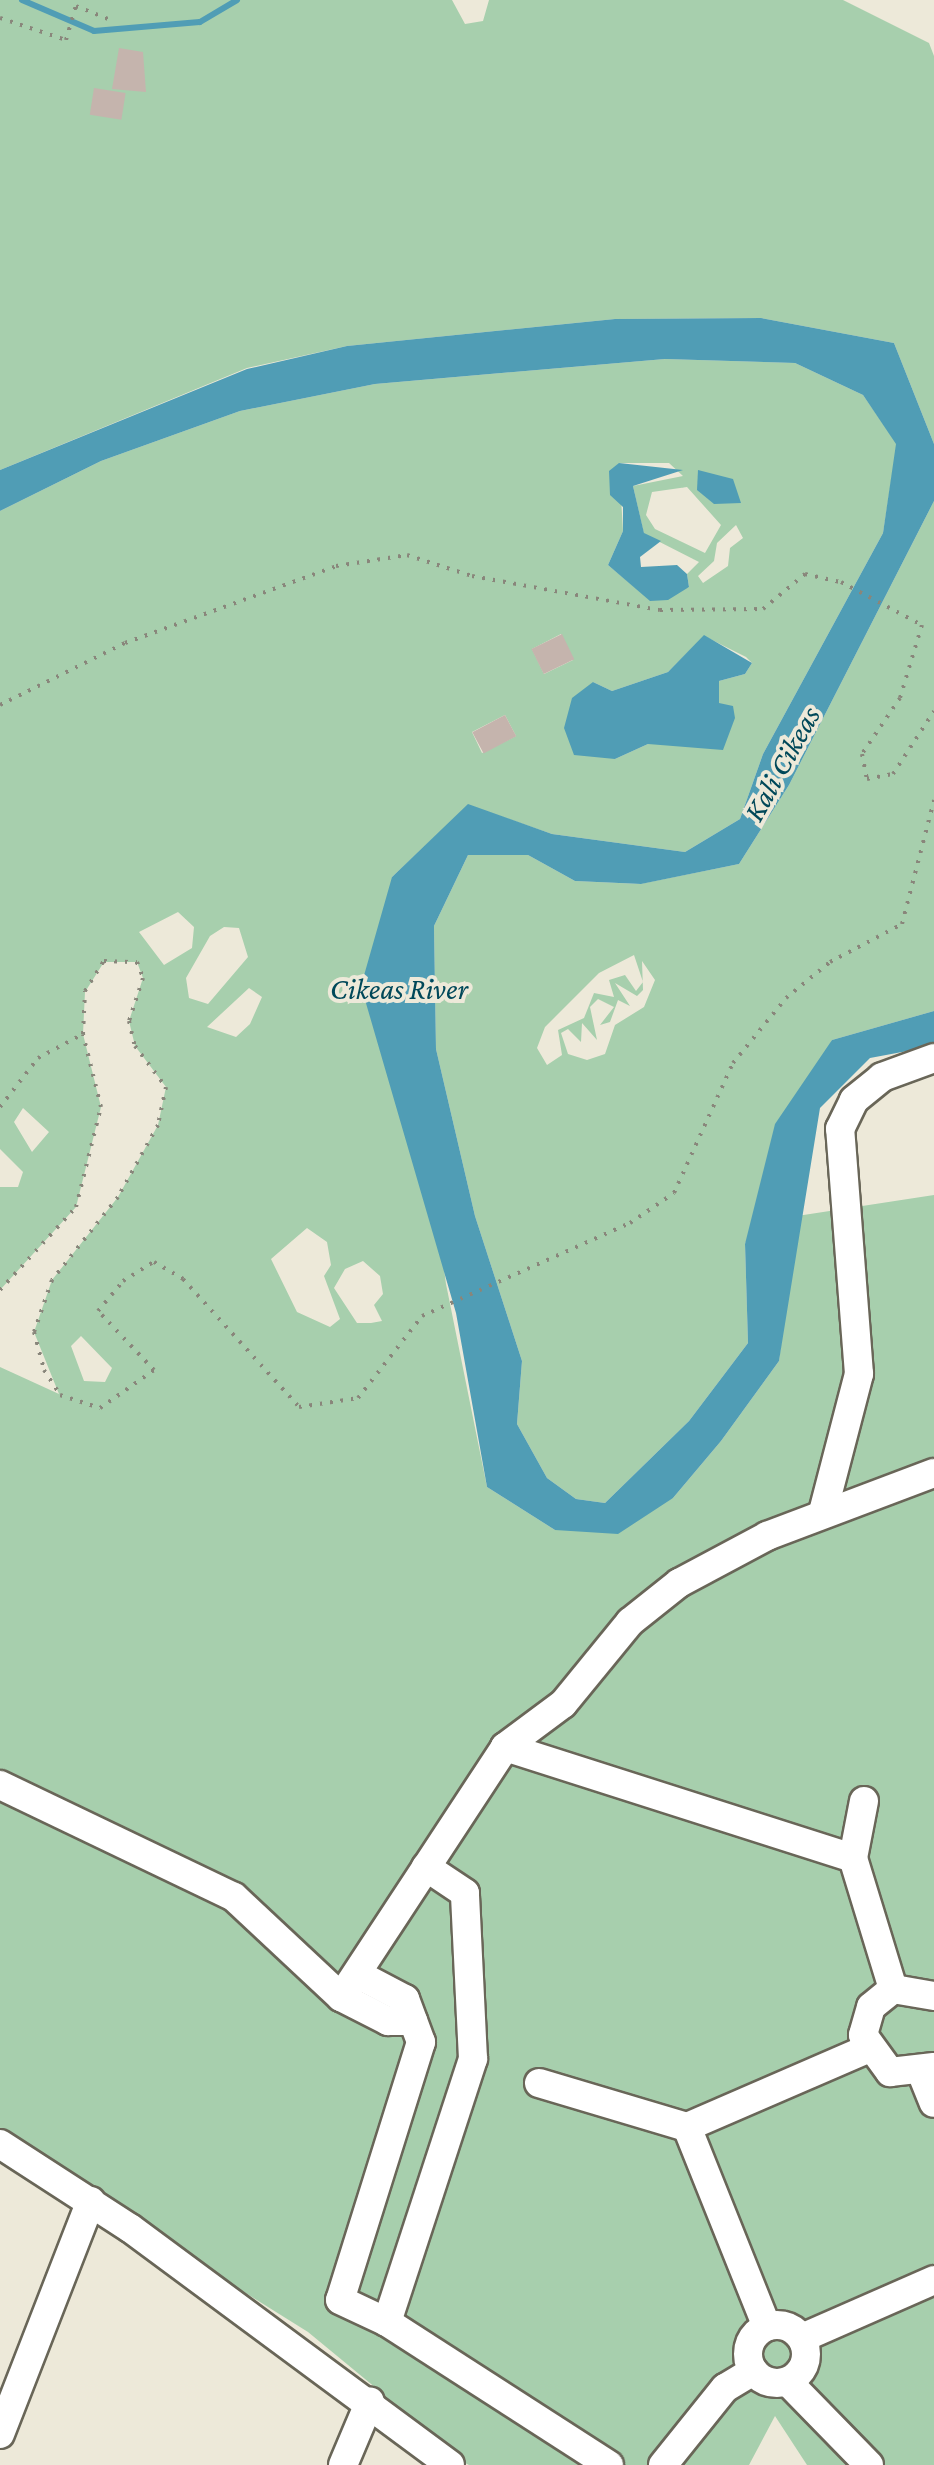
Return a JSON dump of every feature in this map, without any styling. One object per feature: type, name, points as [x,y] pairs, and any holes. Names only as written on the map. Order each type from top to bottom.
[{"type":"street","points":[[823,1512],[859,1374],[840,1128],[854,1100],[882,1077],[934,1058]]},
{"type":"street","points":[[341,1998],[505,1747],[563,1704],[630,1622],[678,1583],[823,1512],[934,1473]]},
{"type":"street","points":[[505,1747],[853,1858]]},
{"type":"street","points":[[0,1785],[234,1897],[341,1998],[388,2022],[413,2021]]},
{"type":"street","points":[[864,1801],[853,1858],[893,1990]]},
{"type":"street","points":[[387,2322],[473,2059],[466,1893],[426,1868]]},
{"type":"street","points":[[359,1975],[405,2000],[413,2021],[418,2064],[340,2300],[387,2322],[610,2465]]},
{"type":"street","points":[[934,1996],[893,1990],[870,2007],[867,2049],[890,2072],[928,2070],[934,2103]]},
{"type":"street","points":[[539,2083],[687,2127],[867,2049]]},
{"type":"street","points":[[687,2127],[767,2327]]},
{"type":"street","points":[[0,2144],[91,2201],[370,2401],[450,2465]]},
{"type":"street","points":[[0,2434],[91,2201]]},
{"type":"street","points":[[767,2327],[802,2338],[934,2280]]},
{"type":"street","points":[[754,2372],[749,2346],[767,2327]]},
{"type":"street","points":[[788,2382],[806,2363],[802,2338]]},
{"type":"street","points":[[663,2465],[725,2388],[754,2372],[788,2382],[869,2465]]},
{"type":"street","points":[[343,2465],[370,2401]]},
{"type":"path","points":[[0,18],[66,40],[76,6],[109,19]]},
{"type":"path","points":[[0,705],[125,642],[336,566],[406,555],[472,576],[660,610],[763,608],[806,574],[841,582],[922,625],[900,698],[862,754],[868,779],[894,774],[934,711]]},
{"type":"path","points":[[0,1290],[76,1207],[101,1108],[83,1034],[84,992],[104,962],[137,962],[143,978],[128,1021],[135,1046],[166,1087],[158,1125],[118,1196],[52,1280],[34,1332],[60,1395],[100,1408],[154,1370],[98,1312],[123,1281],[154,1262],[183,1279],[299,1408],[358,1398],[422,1316],[630,1223],[674,1193],[732,1063],[786,998],[830,962],[902,924],[934,800]]},
{"type":"path","points":[[0,1107],[38,1058],[83,1034]]},
{"type":"green space","points":[[0,0],[452,0],[465,24],[483,21],[489,0],[843,0],[929,43],[934,56],[934,444],[894,343],[761,318],[615,319],[347,346],[247,368],[0,470]]},
{"type":"green space","points":[[665,359],[795,363],[863,395],[897,444],[883,533],[763,754],[740,819],[685,852],[552,834],[468,805],[392,877],[446,1284],[487,1487],[555,1530],[673,1498],[721,1441],[779,1361],[797,1216],[934,1195],[934,2465],[807,2465],[775,2416],[749,2465],[469,2465],[413,2436],[382,2393],[308,2332],[27,2156],[0,2130],[0,1367],[59,1394],[34,1332],[52,1280],[118,1197],[158,1125],[166,1087],[135,1046],[129,1021],[143,978],[137,962],[104,962],[85,992],[83,1034],[101,1107],[76,1207],[0,1290],[0,1187],[18,1187],[23,1172],[0,1149],[0,511],[101,461],[240,411],[375,384]],"holes":[[[619,463],[669,463],[683,476],[633,486],[644,534],[699,562],[687,574],[689,587],[650,600],[608,565],[623,531]],[[687,487],[721,525],[705,553],[655,529],[646,515],[652,492]],[[736,525],[743,538],[730,548],[728,566],[703,583],[698,576],[714,561],[717,543]],[[561,634],[573,660],[544,674],[532,649]],[[704,636],[752,663],[745,674],[719,681],[719,704],[682,744],[648,744],[615,759],[593,682],[612,691],[668,672]],[[505,715],[516,736],[482,753],[472,732]],[[178,912],[194,927],[192,948],[164,965],[139,932]],[[224,927],[239,928],[248,957],[208,1004],[189,998],[186,978],[210,936]],[[249,988],[262,997],[250,1024],[236,1037],[207,1027]],[[23,1108],[49,1132],[32,1152],[14,1122]],[[307,1228],[327,1242],[331,1265],[324,1276],[340,1319],[330,1327],[297,1312],[271,1259]],[[363,1261],[380,1276],[383,1294],[374,1305],[382,1321],[357,1323],[334,1288],[345,1269]],[[81,1336],[112,1368],[105,1382],[84,1381],[71,1346]]]},
{"type":"green space","points":[[934,501],[934,1011],[832,1040],[745,1244],[748,1343],[689,1421],[605,1503],[576,1499],[547,1478],[517,1424],[522,1361],[475,1216],[436,1049],[434,926],[468,855],[528,855],[575,881],[640,884],[739,864],[789,785]],"holes":[[[634,955],[643,981],[642,961],[655,980],[644,1007],[615,1025],[605,1054],[587,1060],[568,1054],[561,1033],[568,1029],[581,1042],[582,1023],[597,1040],[590,1007],[598,999],[614,1007],[600,1025],[610,1022],[618,1000],[630,1006],[615,983],[637,996],[643,990],[643,982],[636,991],[625,975],[609,980],[614,997],[594,993],[584,1018],[558,1030],[562,1055],[547,1065],[537,1048],[545,1027],[599,973]]]},
{"type":"water","name":"Cikeas River","points":[[761,318],[894,343],[934,444],[934,501],[789,785],[739,864],[641,884],[575,881],[528,855],[468,855],[434,926],[436,1049],[475,1216],[522,1361],[517,1424],[547,1478],[576,1499],[605,1503],[689,1421],[748,1343],[745,1244],[775,1124],[832,1040],[934,1011],[934,1046],[870,1058],[820,1108],[779,1361],[721,1441],[673,1498],[618,1534],[555,1530],[487,1487],[456,1313],[361,986],[392,877],[468,804],[552,834],[685,852],[740,819],[763,754],[883,533],[896,444],[863,395],[795,363],[665,359],[375,384],[240,411],[101,461],[0,511],[0,470],[247,369],[347,346],[615,319]]},
{"type":"water","points":[[619,463],[683,470],[633,486],[644,533],[661,541],[640,557],[641,567],[677,565],[687,574],[689,587],[668,600],[650,601],[608,565],[623,531],[623,507],[610,495],[609,471]]},
{"type":"water","points":[[698,470],[733,479],[741,503],[714,504],[697,490]]},
{"type":"water","points":[[704,635],[752,663],[745,674],[719,681],[719,703],[733,706],[735,718],[723,750],[648,744],[615,759],[574,755],[564,728],[572,698],[593,682],[612,691],[668,672]]},
{"type":"building","points":[[119,48],[143,52],[146,92],[112,89]]},
{"type":"building","points":[[94,88],[126,93],[121,120],[90,115]]},
{"type":"building","points":[[562,634],[574,659],[544,674],[531,649]]},
{"type":"building","points":[[505,715],[516,736],[484,754],[472,732]]},
{"type":"waterway","points":[[22,0],[94,31],[200,22],[237,0]]},
{"type":"water label","name":"Kali Cikeas","points":[[782,764]]}]
